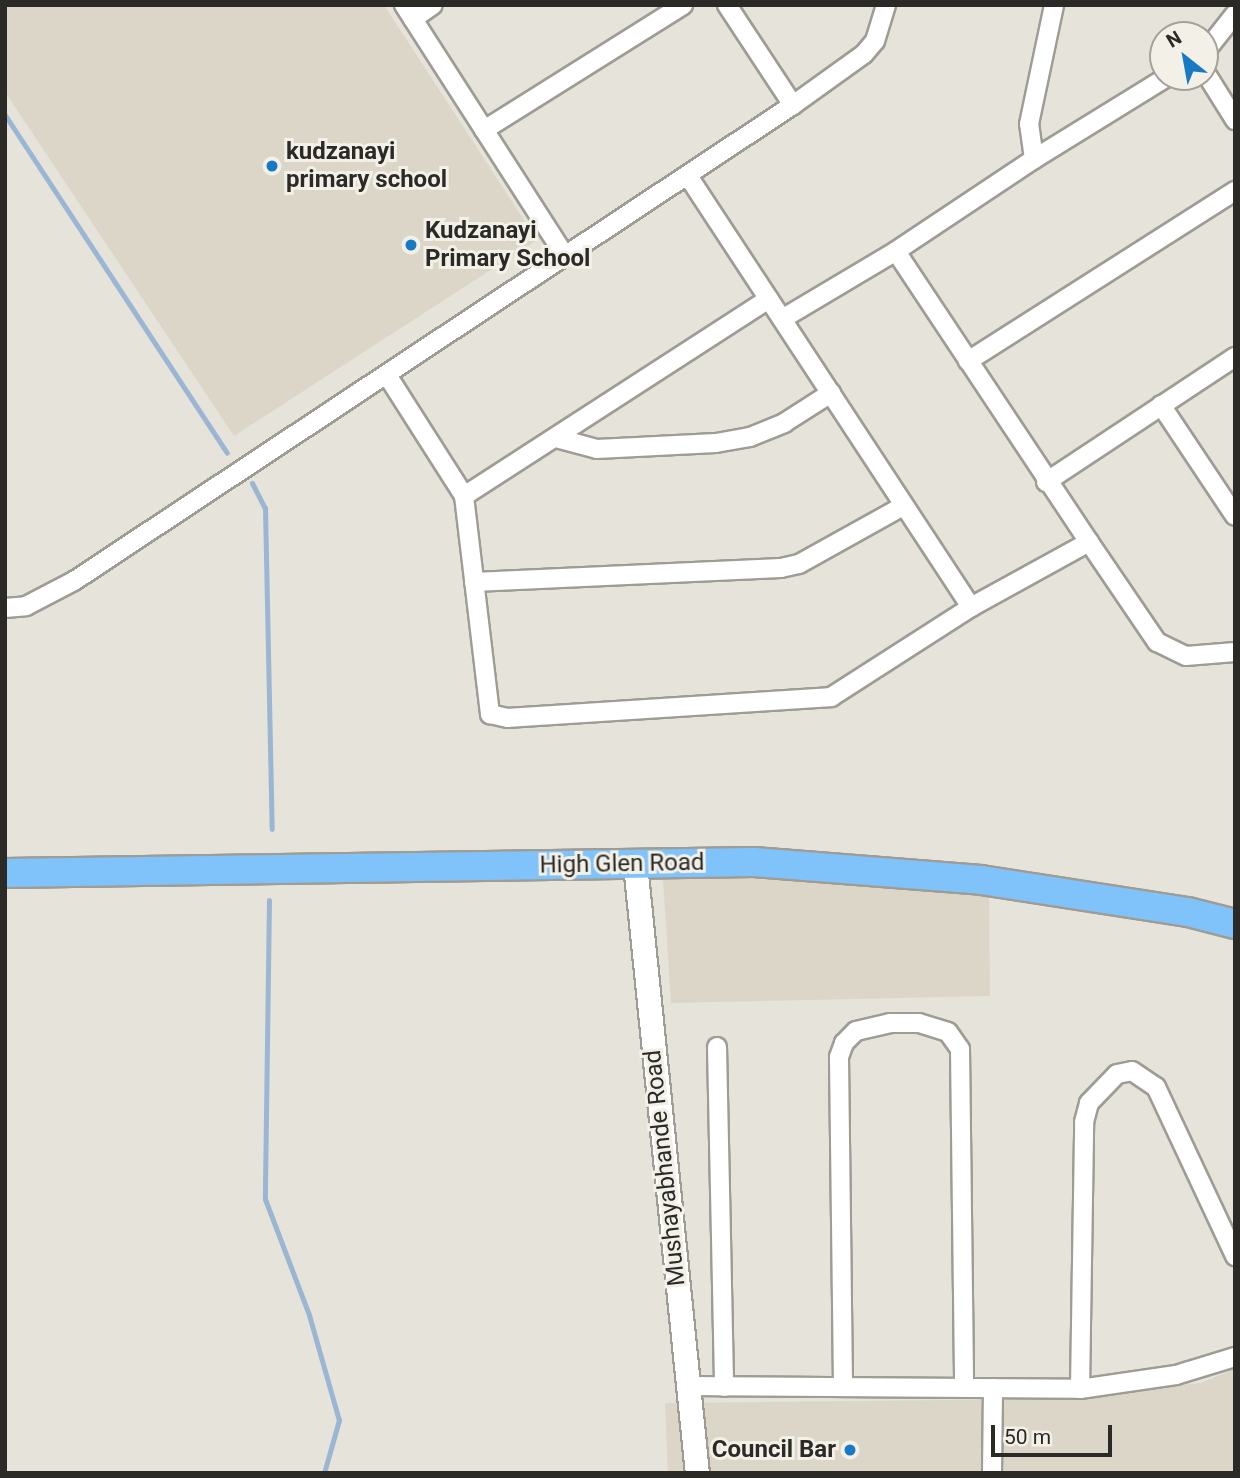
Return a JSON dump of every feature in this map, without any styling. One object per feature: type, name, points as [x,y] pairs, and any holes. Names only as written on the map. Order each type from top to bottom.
[{"type":"main road","name":"High Glen Road","points":[[5,873],[635,864],[850,866],[1007,884],[1188,912],[1235,924]]},
{"type":"street","points":[[433,5],[408,12],[564,254]]},
{"type":"street","points":[[484,130],[683,5]]},
{"type":"street","points":[[727,5],[793,105]]},
{"type":"street","points":[[5,608],[26,606],[74,581],[387,375],[564,254],[688,176],[793,105],[864,54],[876,41],[886,5]]},
{"type":"street","points":[[1034,159],[1029,124],[1054,5]]},
{"type":"street","points":[[1219,34],[1235,14]]},
{"type":"street","points":[[782,319],[896,251],[1034,159],[1149,88]]},
{"type":"street","points":[[1217,91],[1235,120]]},
{"type":"street","points":[[688,176],[971,607]]},
{"type":"street","points":[[968,361],[1235,191]]},
{"type":"street","points":[[896,251],[1046,482],[1157,642],[1186,656],[1235,652]]},
{"type":"street","points":[[464,495],[769,299]]},
{"type":"street","points":[[1046,482],[1235,358]]},
{"type":"street","points":[[387,375],[464,495],[487,708],[497,717],[831,697],[971,607],[1089,542]]},
{"type":"street","points":[[556,438],[597,449],[716,443],[750,437],[784,423],[831,393]]},
{"type":"street","points":[[1161,405],[1235,516]]},
{"type":"street","points":[[474,582],[781,568],[799,564],[904,506]]},
{"type":"street","name":"Mushayabhande Road","points":[[635,864],[697,1473]]},
{"type":"street","points":[[843,1385],[839,1057],[844,1043],[856,1031],[890,1023],[919,1023],[948,1032],[960,1049],[964,1387]]},
{"type":"street","points":[[717,1047],[724,1387]]},
{"type":"street","points":[[1080,1389],[1084,1122],[1089,1103],[1117,1074],[1132,1071],[1156,1087],[1235,1256]]},
{"type":"street","points":[[687,1386],[843,1385],[1080,1389],[1176,1375],[1235,1357]]},
{"type":"street","points":[[992,1473],[993,1388]]},
{"type":"shaded area","name":"kudzanayi primary school","points":[[5,5],[384,5],[537,240],[234,436],[5,92]]},
{"type":"shaded area","points":[[783,870],[989,896],[990,996],[671,1003],[663,879]]},
{"type":"shaded area","points":[[1235,1369],[1235,1473],[668,1473],[665,1403],[1032,1399],[1201,1383]]},
{"type":"waterway","points":[[5,115],[227,453]]},
{"type":"waterway","points":[[252,483],[265,508],[272,829]]},
{"type":"waterway","points":[[269,900],[265,1199],[309,1315],[339,1420],[324,1473]]},
{"type":"place","name":"kudzanayi primary school","points":[[272,166]]},
{"type":"place","name":"Kudzanayi Primary School","points":[[411,245]]},
{"type":"place","name":"Council Bar","points":[[850,1450]]}]
